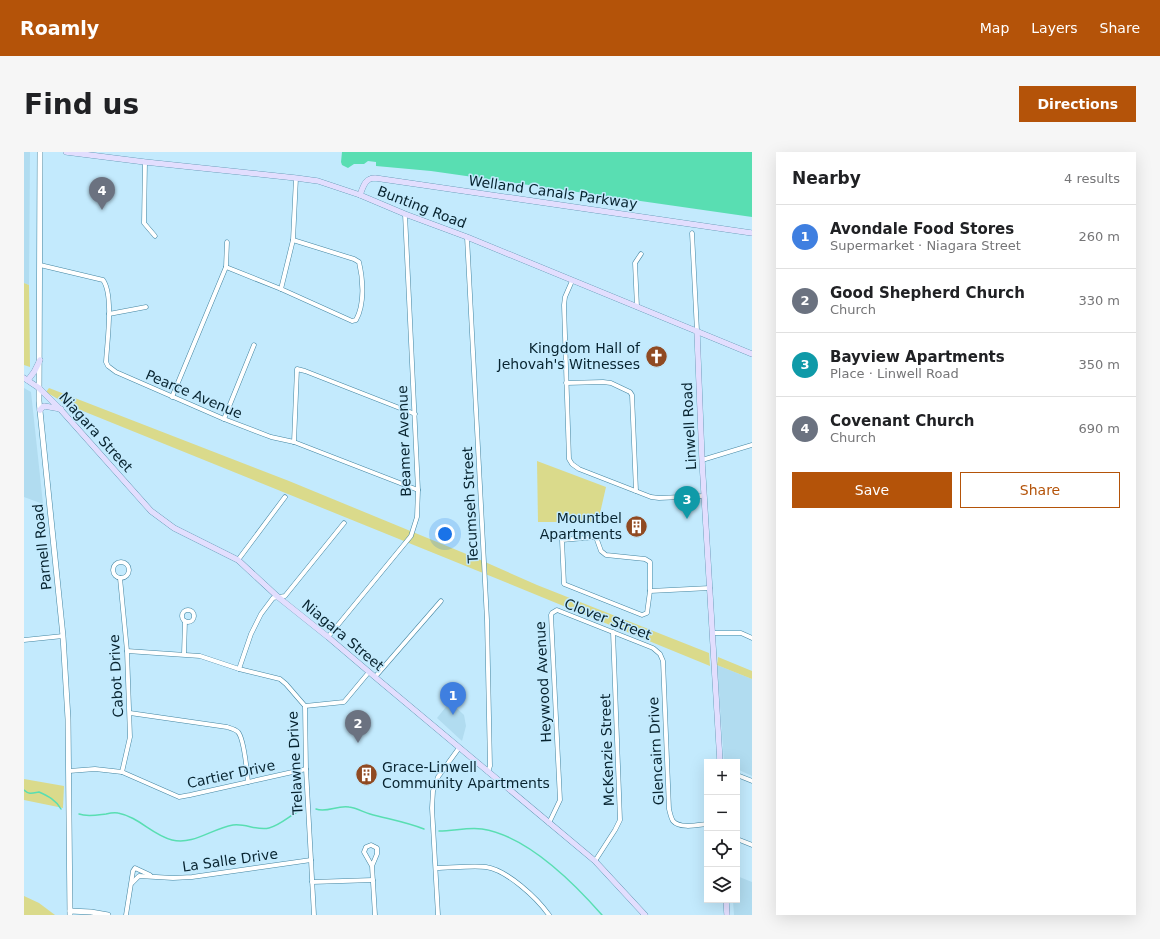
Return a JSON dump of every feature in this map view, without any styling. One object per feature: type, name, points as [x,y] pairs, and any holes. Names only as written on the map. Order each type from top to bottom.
[{"type":"main road","name":"Bunting Road","points":[[66,152],[318,181],[360,195],[405,214],[467,237],[752,354]]},
{"type":"main road","name":"Welland Canals Parkway","points":[[360,195],[367,181],[370,178],[375,178],[752,233]]},
{"type":"main road","name":"Linwell Road","points":[[697,331],[702,460],[720,759]]},
{"type":"main road","points":[[26,379],[34,372],[40,360]]},
{"type":"main road","name":"Niagara Street","points":[[26,379],[39,388],[61,410],[151,511],[174,528],[238,560],[278,597],[596,861],[645,915]]},
{"type":"main road","points":[[40,410],[44,406],[61,410]]},
{"type":"main road","points":[[726,903],[727,915]]},
{"type":"street","name":"Parnell Road","points":[[40,152],[39,388],[63,636],[68,719],[70,913]]},
{"type":"street","points":[[145,162],[144,223],[155,236]]},
{"type":"street","points":[[281,289],[293,240],[296,178]]},
{"type":"street","name":"Beamer Avenue","points":[[328,637],[410,536],[418,517],[415,414],[405,214]]},
{"type":"street","name":"Linwell Road","points":[[692,233],[697,331]]},
{"type":"street","name":"Tecumseh Street","points":[[467,237],[487,620],[490,766],[488,772]]},
{"type":"street","points":[[226,267],[281,289],[352,321],[356,320],[359,314],[361,302],[362,272],[359,262],[354,259],[293,240]]},
{"type":"street","points":[[172,397],[226,267],[228,242]]},
{"type":"street","points":[[636,307],[635,263],[641,254]]},
{"type":"street","name":"Pearce Avenue","points":[[40,266],[103,280],[107,285],[109,314],[106,362],[108,366],[116,372],[224,419],[271,437],[294,442],[418,490]]},
{"type":"street","points":[[572,281],[565,297],[564,305],[569,459],[572,464],[579,469],[636,491],[659,498],[704,496]]},
{"type":"street","points":[[109,314],[146,308]]},
{"type":"street","points":[[224,419],[254,344]]},
{"type":"street","points":[[294,442],[297,369],[306,371],[415,414]]},
{"type":"street","points":[[566,383],[611,383],[630,392],[632,395],[636,491]]},
{"type":"street","points":[[702,460],[752,444]]},
{"type":"street","points":[[238,560],[284,497]]},
{"type":"street","points":[[239,669],[250,634],[261,614],[273,598],[285,596],[344,523]]},
{"type":"street","points":[[596,537],[601,550],[606,555],[645,559],[650,562],[650,591],[647,613],[642,615],[564,584],[562,540],[596,537]]},
{"type":"street","name":"Cabot Drive","points":[[120,578],[127,651],[130,713],[130,737],[122,772]]},
{"type":"street","points":[[650,591],[710,588]]},
{"type":"street","points":[[374,677],[441,601]]},
{"type":"street","name":"Clover Street","points":[[554,612],[557,610],[653,648],[660,654],[664,669]]},
{"type":"street","name":"Heywood Avenue","points":[[549,823],[560,800],[551,615],[554,612]]},
{"type":"street","points":[[184,654],[186,621]]},
{"type":"street","name":"McKenzie Street","points":[[596,861],[620,820],[613,632]]},
{"type":"street","points":[[712,633],[741,633],[752,638]]},
{"type":"street","points":[[24,640],[63,636]]},
{"type":"street","name":"Trelawne Drive","points":[[127,651],[184,654],[206,658],[239,669],[280,679],[305,706],[306,769],[314,915]]},
{"type":"street","name":"Glencairn Drive","points":[[664,669],[669,809],[674,823],[683,826],[704,824]]},
{"type":"street","points":[[305,706],[344,702],[369,672]]},
{"type":"street","points":[[130,713],[226,726],[234,729],[238,732],[241,739],[248,782]]},
{"type":"street","points":[[438,915],[432,808],[433,791],[438,777],[459,748]]},
{"type":"street","name":"Cartier Drive","points":[[69,771],[95,768],[122,772],[179,797],[306,769]]},
{"type":"street","points":[[740,776],[752,781]]},
{"type":"street","points":[[740,840],[752,845]]},
{"type":"street","points":[[372,866],[377,854],[377,848],[371,845],[366,847],[364,852],[372,866],[375,915]]},
{"type":"street","name":"La Salle Drive","points":[[132,883],[139,876],[173,878],[192,877],[311,860]]},
{"type":"street","points":[[436,868],[485,867],[494,869],[512,879],[541,904],[549,915]]},
{"type":"street","name":"La Salle Drive","points":[[126,915],[133,871],[135,868],[152,876]]},
{"type":"street","points":[[312,882],[373,880]]},
{"type":"street","points":[[70,913],[91,912],[108,915]]},
{"type":"shaded area","points":[[24,152],[30,152],[29,285],[24,283]]},
{"type":"shaded area","points":[[342,152],[752,152],[752,217],[431,171],[376,166],[376,162],[368,161],[364,164],[354,164],[348,168],[342,165]]},
{"type":"shaded area","points":[[24,283],[29,285],[30,367],[24,365]]},
{"type":"shaded area","points":[[24,388],[31,392],[43,504],[24,497]]},
{"type":"shaded area","points":[[49,388],[289,481],[476,558],[537,585],[709,653],[710,666],[68,405],[46,392]]},
{"type":"shaded area","points":[[537,461],[606,487],[598,522],[538,522]]},
{"type":"shaded area","points":[[718,657],[752,671],[752,679],[717,665]]},
{"type":"shaded area","points":[[717,665],[752,679],[752,776],[740,770],[740,759],[724,759]]},
{"type":"shaded area","points":[[450,702],[464,715],[466,726],[462,741],[437,718]]},
{"type":"shaded area","points":[[24,779],[64,786],[63,808],[24,800]]},
{"type":"shaded area","points":[[740,877],[752,882],[752,915],[734,915],[733,903],[740,903]]},
{"type":"shaded area","points":[[24,896],[39,903],[55,915],[24,915]]},
{"type":"waterway","points":[[24,790],[29,793],[39,792],[46,795],[61,809]]},
{"type":"waterway","points":[[316,809],[324,810],[340,807],[352,808],[424,829]]},
{"type":"waterway","points":[[79,814],[92,816],[118,813],[126,815],[165,838],[180,841],[195,839],[233,825],[242,825],[260,829],[269,828],[278,825],[301,810]]},
{"type":"waterway","points":[[439,831],[471,828],[482,829],[499,833],[516,841],[548,862],[563,875],[602,915]]},
{"type":"place","name":"Covenant Church","points":[[102,210]]},
{"type":"place","name":"Kingdom Hall of Jehovah's Witnesses","points":[[656,356]]},
{"type":"place","name":"Bayview Apartments","points":[[687,519]]},
{"type":"place","name":"Mountbel Apartments","points":[[637,526]]},
{"type":"place","name":"Avondale Food Stores","points":[[453,715]]},
{"type":"place","name":"Good Shepherd Church","points":[[358,743]]},
{"type":"place","name":"Grace-Linwell Community Apartments","points":[[367,775]]}]
